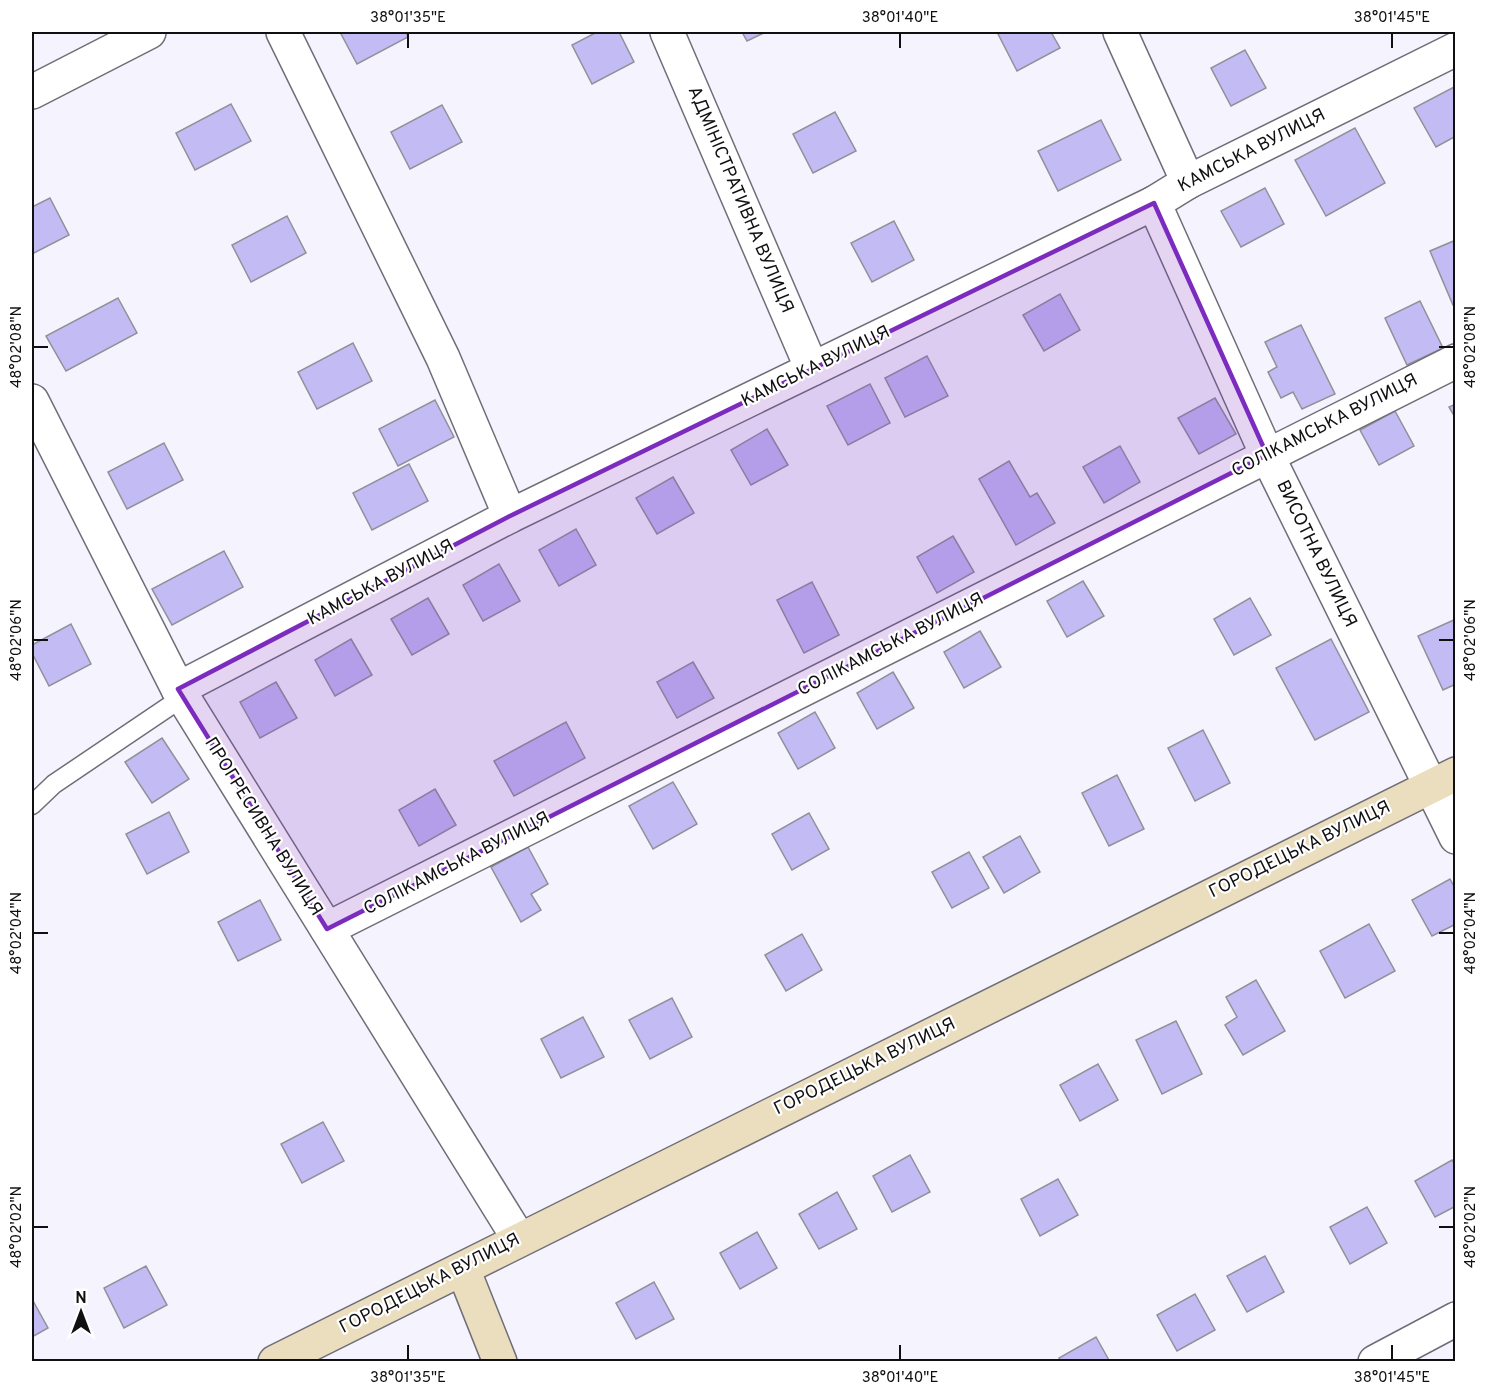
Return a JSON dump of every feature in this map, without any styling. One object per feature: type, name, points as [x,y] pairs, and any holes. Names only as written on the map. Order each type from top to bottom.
[{"type":"main road","name":"ГОРОДЕЦЬКА ВУЛИЦЯ","points":[[275,1362],[1443,780]]},
{"type":"main road","points":[[463,1269],[500,1362]]},
{"type":"street","points":[[32,92],[149,32]]},
{"type":"street","points":[[283,32],[443,358],[510,516]]},
{"type":"street","name":"АДМІНІСТРАТИВНА ВУЛИЦЯ","points":[[667,32],[812,369]]},
{"type":"street","points":[[1120,32],[1188,182]]},
{"type":"street","name":"КАМСЬКА ВУЛИЦЯ","points":[[181,693],[510,516],[1154,202],[1188,182],[1455,49]]},
{"type":"street","name":"ВИСОТНА ВУЛИЦЯ","points":[[1154,202],[1268,455],[1443,780],[1455,837]]},
{"type":"street","name":"СОЛІКАМСЬКА ВУЛИЦЯ","points":[[327,930],[1455,361]]},
{"type":"street","name":"ПРОГРЕСИВНА ВУЛИЦЯ","points":[[32,400],[181,693],[519,1239]]},
{"type":"street","points":[[1375,1362],[1455,1319]]},
{"type":"lane","points":[[32,805],[54,784],[181,693]]},
{"type":"highlighted area","points":[[1154,203],[1267,455],[327,929],[178,689],[510,516]]},
{"type":"building","points":[[340,32],[406,32],[408,37],[357,64]]},
{"type":"building","points":[[597,32],[619,32],[634,62],[592,84],[572,45]]},
{"type":"building","points":[[742,32],[766,32],[747,41]]},
{"type":"building","points":[[997,32],[1051,32],[1060,48],[1017,71]]},
{"type":"building","points":[[1245,50],[1266,88],[1231,106],[1211,68]]},
{"type":"building","points":[[1456,86],[1456,136],[1436,147],[1414,108]]},
{"type":"building","points":[[231,104],[251,141],[195,170],[176,133]]},
{"type":"building","points":[[442,105],[462,142],[410,169],[391,132]]},
{"type":"building","points":[[835,112],[856,151],[813,173],[793,134]]},
{"type":"building","points":[[1101,120],[1121,160],[1058,191],[1038,151]]},
{"type":"building","points":[[1355,128],[1385,183],[1326,216],[1295,160]]},
{"type":"building","points":[[1265,188],[1284,224],[1241,247],[1221,211]]},
{"type":"building","points":[[50,198],[69,235],[32,254],[32,207]]},
{"type":"building","points":[[287,216],[306,253],[251,282],[232,245]]},
{"type":"building","points":[[894,221],[914,260],[872,282],[851,243]]},
{"type":"building","points":[[1456,240],[1456,304],[1453,305],[1430,251]]},
{"type":"building","points":[[1060,294],[1080,330],[1044,351],[1023,315]]},
{"type":"building","points":[[118,298],[137,333],[66,371],[46,336]]},
{"type":"building","points":[[1420,301],[1443,348],[1407,365],[1385,318]]},
{"type":"building","points":[[1301,325],[1335,394],[1302,409],[1293,392],[1281,398],[1268,372],[1277,367],[1265,342]]},
{"type":"building","points":[[353,343],[372,381],[317,409],[298,372]]},
{"type":"building","points":[[927,356],[948,396],[905,417],[885,378]]},
{"type":"building","points":[[870,384],[890,423],[848,445],[827,406]]},
{"type":"building","points":[[1215,398],[1236,434],[1199,454],[1178,418]]},
{"type":"building","points":[[435,400],[454,437],[398,466],[379,429]]},
{"type":"building","points":[[1456,404],[1456,419],[1449,407]]},
{"type":"building","points":[[1395,411],[1414,446],[1379,465],[1360,430]]},
{"type":"building","points":[[767,429],[788,465],[751,485],[731,450]]},
{"type":"building","points":[[164,443],[183,480],[127,509],[108,472]]},
{"type":"building","points":[[1120,446],[1140,482],[1104,503],[1083,467]]},
{"type":"building","points":[[1009,461],[1030,497],[1037,493],[1055,523],[1016,545],[979,479]]},
{"type":"building","points":[[409,464],[428,501],[372,530],[353,493]]},
{"type":"building","points":[[673,477],[694,513],[657,534],[636,498]]},
{"type":"building","points":[[576,529],[596,565],[559,586],[539,550]]},
{"type":"building","points":[[953,536],[974,572],[937,593],[917,557]]},
{"type":"building","points":[[224,551],[243,587],[172,625],[152,589]]},
{"type":"building","points":[[499,564],[520,601],[483,621],[463,585]]},
{"type":"building","points":[[1083,581],[1104,616],[1067,637],[1047,601]]},
{"type":"building","points":[[812,582],[839,635],[804,653],[777,600]]},
{"type":"building","points":[[428,598],[449,634],[412,655],[391,619]]},
{"type":"building","points":[[1250,598],[1271,635],[1234,655],[1214,619]]},
{"type":"building","points":[[1456,619],[1456,684],[1443,690],[1418,636]]},
{"type":"building","points":[[71,624],[91,664],[49,686],[32,653],[32,645]]},
{"type":"building","points":[[980,631],[1001,667],[964,688],[944,652]]},
{"type":"building","points":[[351,639],[372,675],[335,696],[315,660]]},
{"type":"building","points":[[1331,639],[1369,712],[1315,740],[1276,668]]},
{"type":"building","points":[[693,662],[714,698],[677,718],[657,682]]},
{"type":"building","points":[[893,672],[914,708],[877,729],[857,693]]},
{"type":"building","points":[[276,682],[297,718],[260,738],[240,702]]},
{"type":"building","points":[[815,712],[835,748],[798,769],[778,733]]},
{"type":"building","points":[[566,722],[585,758],[514,796],[494,761]]},
{"type":"building","points":[[1203,730],[1230,783],[1195,801],[1168,748]]},
{"type":"building","points":[[162,738],[189,779],[152,803],[125,762]]},
{"type":"building","points":[[1117,775],[1144,829],[1109,846],[1082,793]]},
{"type":"building","points":[[673,782],[697,824],[653,849],[629,806]]},
{"type":"building","points":[[435,789],[456,825],[419,846],[399,810]]},
{"type":"building","points":[[169,812],[189,852],[147,874],[126,834]]},
{"type":"building","points":[[809,813],[829,849],[792,870],[772,834]]},
{"type":"building","points":[[1020,836],[1040,872],[1004,893],[983,857]]},
{"type":"building","points":[[528,847],[548,884],[531,894],[541,910],[521,922],[491,867]]},
{"type":"building","points":[[969,852],[989,888],[952,908],[932,872]]},
{"type":"building","points":[[1450,879],[1456,890],[1456,924],[1432,936],[1412,900]]},
{"type":"building","points":[[260,900],[281,940],[238,961],[218,922]]},
{"type":"building","points":[[1369,924],[1395,971],[1345,998],[1320,951]]},
{"type":"building","points":[[802,934],[822,970],[786,991],[765,955]]},
{"type":"building","points":[[1256,980],[1285,1031],[1243,1055],[1225,1025],[1237,1017],[1226,997]]},
{"type":"building","points":[[672,998],[692,1037],[650,1059],[629,1020]]},
{"type":"building","points":[[583,1017],[604,1057],[561,1078],[541,1039]]},
{"type":"building","points":[[1176,1021],[1202,1074],[1162,1094],[1136,1040]]},
{"type":"building","points":[[1098,1064],[1118,1100],[1080,1121],[1060,1085]]},
{"type":"building","points":[[323,1122],[344,1161],[302,1183],[281,1144]]},
{"type":"building","points":[[910,1155],[930,1192],[892,1212],[873,1176]]},
{"type":"building","points":[[1452,1160],[1456,1166],[1456,1206],[1435,1217],[1415,1181]]},
{"type":"building","points":[[1058,1179],[1078,1215],[1040,1236],[1021,1199]]},
{"type":"building","points":[[837,1192],[857,1229],[819,1249],[799,1214]]},
{"type":"building","points":[[1367,1207],[1387,1243],[1350,1264],[1330,1227]]},
{"type":"building","points":[[757,1232],[777,1268],[740,1289],[720,1253]]},
{"type":"building","points":[[1265,1256],[1284,1292],[1247,1312],[1227,1276]]},
{"type":"building","points":[[146,1266],[167,1305],[124,1328],[104,1288]]},
{"type":"building","points":[[654,1282],[674,1319],[636,1339],[616,1303]]},
{"type":"building","points":[[1195,1294],[1215,1330],[1177,1351],[1157,1315]]},
{"type":"building","points":[[32,1299],[48,1328],[32,1337]]},
{"type":"building","points":[[1096,1337],[1110,1362],[1061,1362],[1059,1358]]}]
